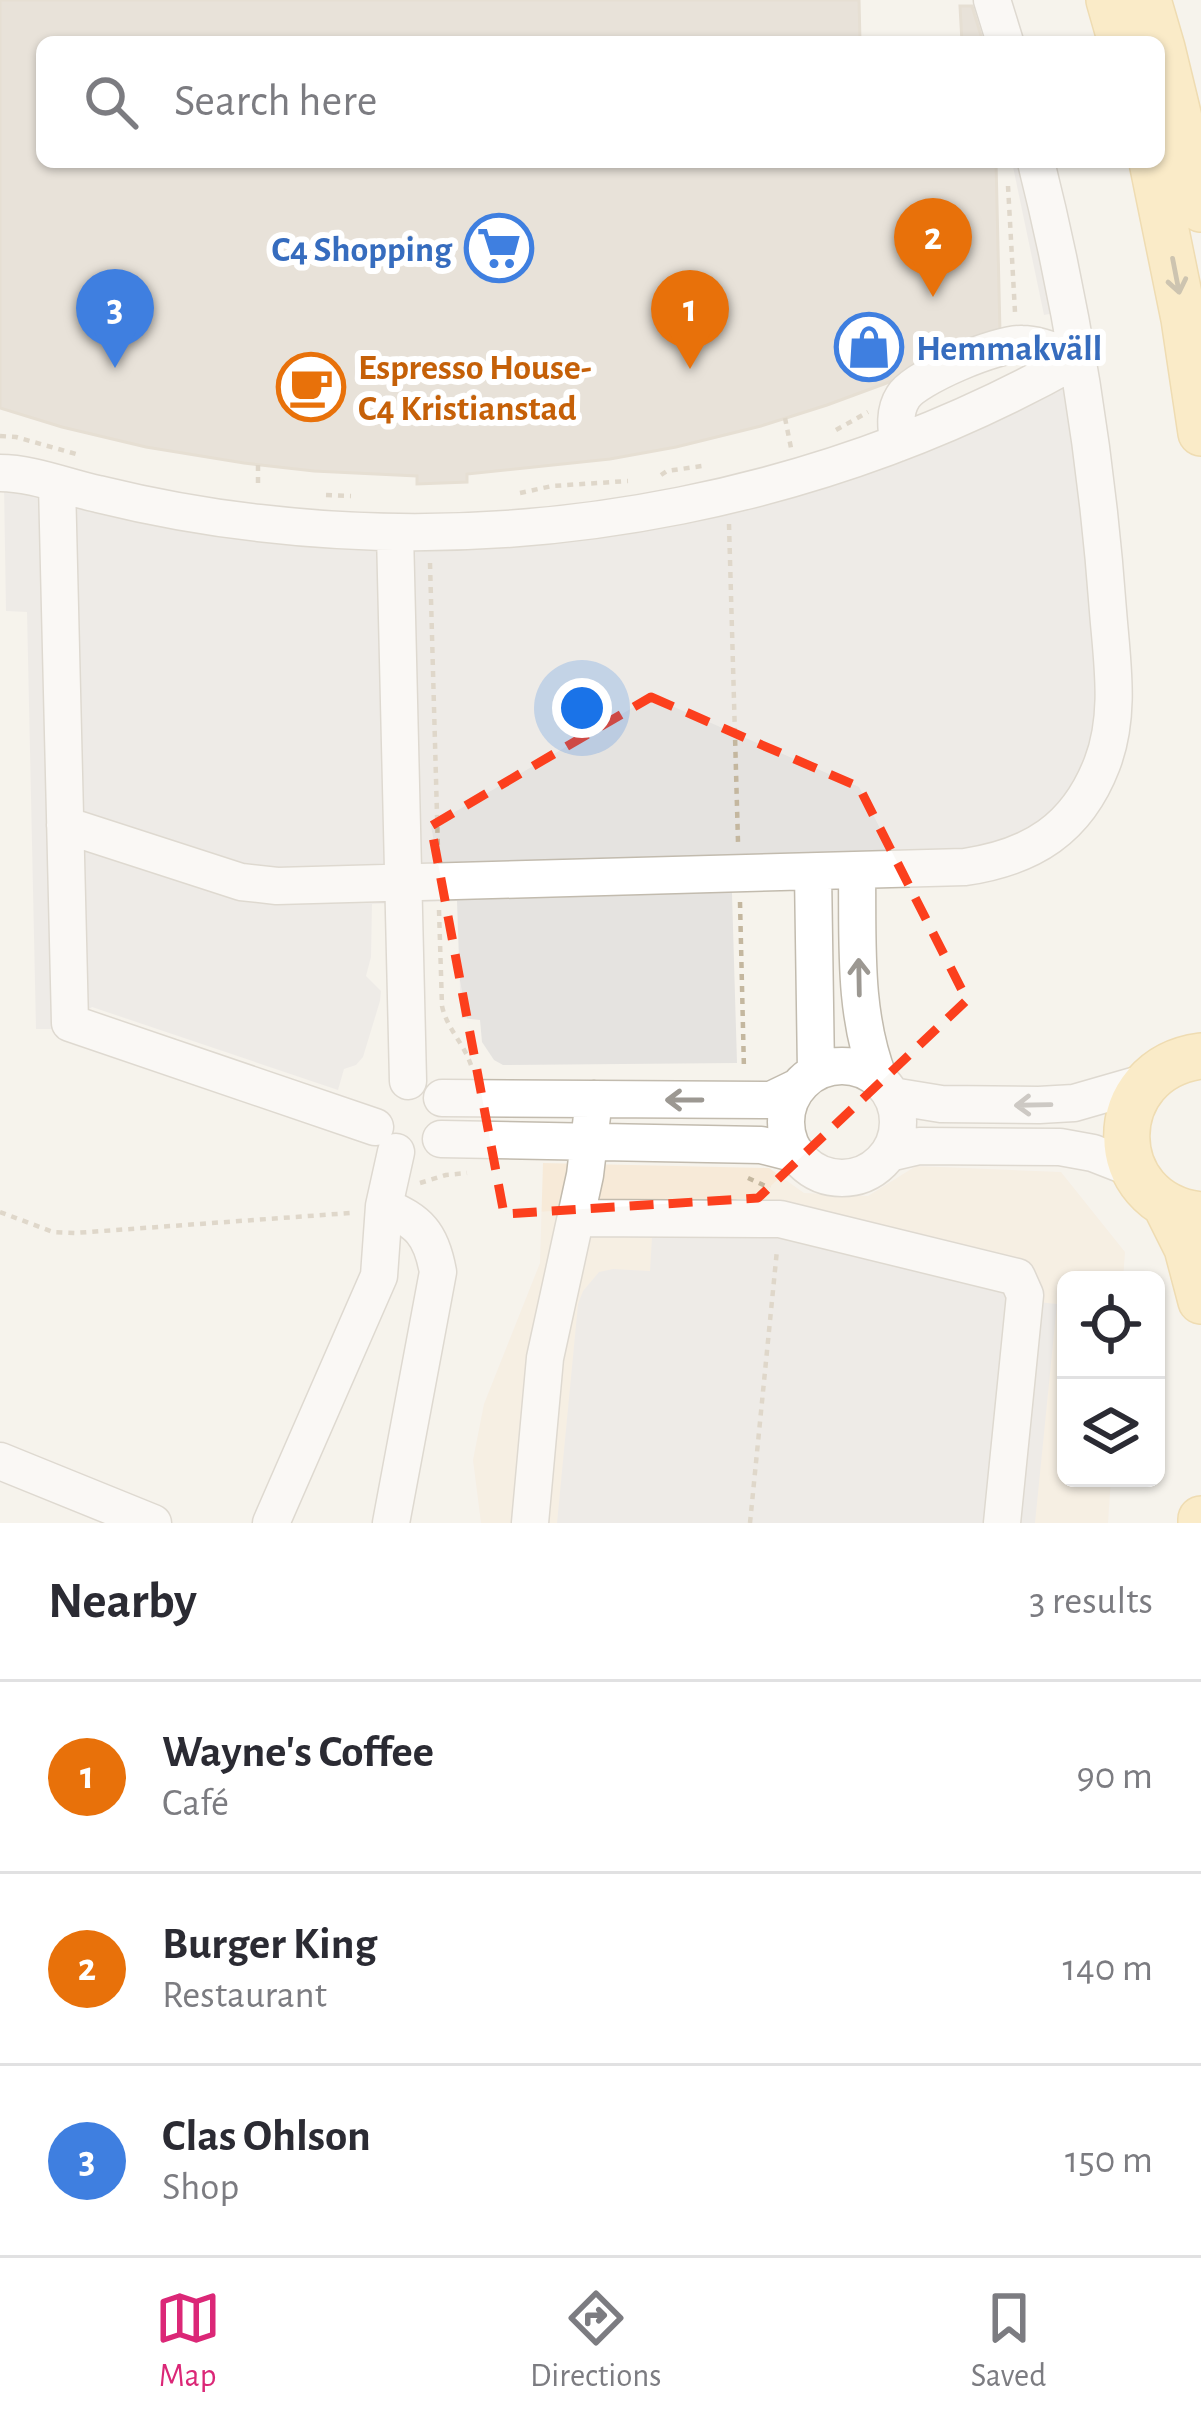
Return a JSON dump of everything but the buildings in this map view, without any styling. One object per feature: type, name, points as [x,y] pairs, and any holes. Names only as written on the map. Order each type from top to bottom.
[{"type":"main road","points":[[1109,0],[1119,36]]},
{"type":"main road","points":[[1148,0],[1158,36]]},
{"type":"main road","points":[[1165,60],[1201,209]]},
{"type":"main road","points":[[1152,168],[1184,319],[1201,433]]},
{"type":"main road","points":[[1183,1055],[1131,1108],[1129,1155],[1142,1183],[1183,1209],[1201,1301]]},
{"type":"lane","points":[[992,0],[1003,36]]},
{"type":"lane","points":[[65,826],[241,882],[277,886],[965,867],[1017,856],[1046,839],[1070,818],[1094,782],[1114,718],[1114,694],[1103,548],[1077,359],[1050,217],[1022,173]]},
{"type":"lane","points":[[898,425],[904,394],[914,384],[964,362],[1017,344],[1077,359]]},
{"type":"lane","points":[[0,472],[193,514],[328,531],[550,526],[685,506],[842,463],[898,425],[1028,387],[1077,359]]},
{"type":"lane","points":[[57,484],[70,1023],[383,1127],[417,1155],[456,1140],[744,1144],[796,1154]]},
{"type":"lane","points":[[408,1081],[421,883],[412,532]]},
{"type":"lane","points":[[814,872],[807,1080],[788,1108],[787,1120],[796,1154],[825,1175],[849,1177],[871,1169],[889,1153],[898,1131],[896,1107],[865,1039],[860,1012],[857,871]]},
{"type":"lane","points":[[271,1523],[379,1276],[383,1127],[393,1085],[427,1084],[457,1098],[771,1100],[826,1068],[849,1066],[870,1073],[885,1088],[941,1104],[1056,1104],[1108,1095],[1183,1055]]},
{"type":"lane","points":[[456,1140],[448,1123],[457,1098]]},
{"type":"lane","points":[[530,1523],[545,1358],[576,1218],[594,1099]]},
{"type":"lane","points":[[889,1153],[920,1146],[1060,1147],[1093,1153],[1134,1169]]},
{"type":"lane","points":[[384,1206],[410,1218],[424,1231],[438,1272],[391,1523]]},
{"type":"lane","points":[[576,1218],[780,1219],[1017,1277],[1025,1295],[1002,1523]]},
{"type":"lane","points":[[0,1461],[153,1523]]},
{"type":"path","points":[[1017,344],[1022,173]]},
{"type":"path","points":[[837,430],[862,413],[898,425]]},
{"type":"path","points":[[785,418],[791,452],[807,448]]},
{"type":"path","points":[[0,436],[67,449],[82,457]]},
{"type":"path","points":[[258,465],[258,496]]},
{"type":"path","points":[[654,480],[689,466],[727,466],[745,1100]]},
{"type":"path","points":[[517,494],[553,486],[640,482]]},
{"type":"path","points":[[317,495],[367,501]]},
{"type":"path","points":[[412,532],[421,883],[442,1006],[472,1068],[457,1098]]},
{"type":"path","points":[[0,1212],[53,1232],[75,1233],[369,1211],[421,1182],[470,1172],[456,1140]]},
{"type":"path","points":[[744,1144],[743,1178],[772,1190],[779,1198],[780,1219],[750,1523]]},
{"type":"highlighted area","points":[[651,697],[859,787],[967,1000],[758,1198],[504,1214],[431,826]]},
{"type":"shaded area","points":[[1013,168],[1024,168],[1055,313],[1044,315]]},
{"type":"shaded area","points":[[1067,384],[1088,549],[1100,721],[1076,793],[1025,835],[990,848],[731,860],[737,1063],[503,1065],[494,1060],[482,1042],[480,1020],[461,1018],[457,901],[372,904],[366,976],[381,991],[380,1001],[363,1057],[344,1069],[338,1090],[92,1007],[56,1029],[36,1029],[27,612],[6,611],[4,486],[563,539]]},
{"type":"shaded area","points":[[543,1163],[769,1168],[804,1193],[868,1196],[916,1166],[1061,1172],[1125,1252],[1124,1271],[1057,1271],[1057,1487],[1110,1487],[1108,1523],[481,1523],[473,1460],[484,1404],[540,1263]]},
{"type":"shaded area","points":[[654,1203],[792,1207],[1038,1302],[1057,1304],[1035,1523],[557,1523],[578,1304],[599,1272],[650,1271]]},
{"type":"place","name":"C4 Shopping","points":[[499,248]]},
{"type":"place","name":"Burger King","points":[[933,297]]},
{"type":"place","name":"Hemmakväll","points":[[869,347]]},
{"type":"place","name":"Clas Ohlson","points":[[115,368]]},
{"type":"place","name":"Wayne's Coffee","points":[[690,369]]},
{"type":"place","name":"Espresso House- C4 Kristianstad","points":[[311,387]]}]
